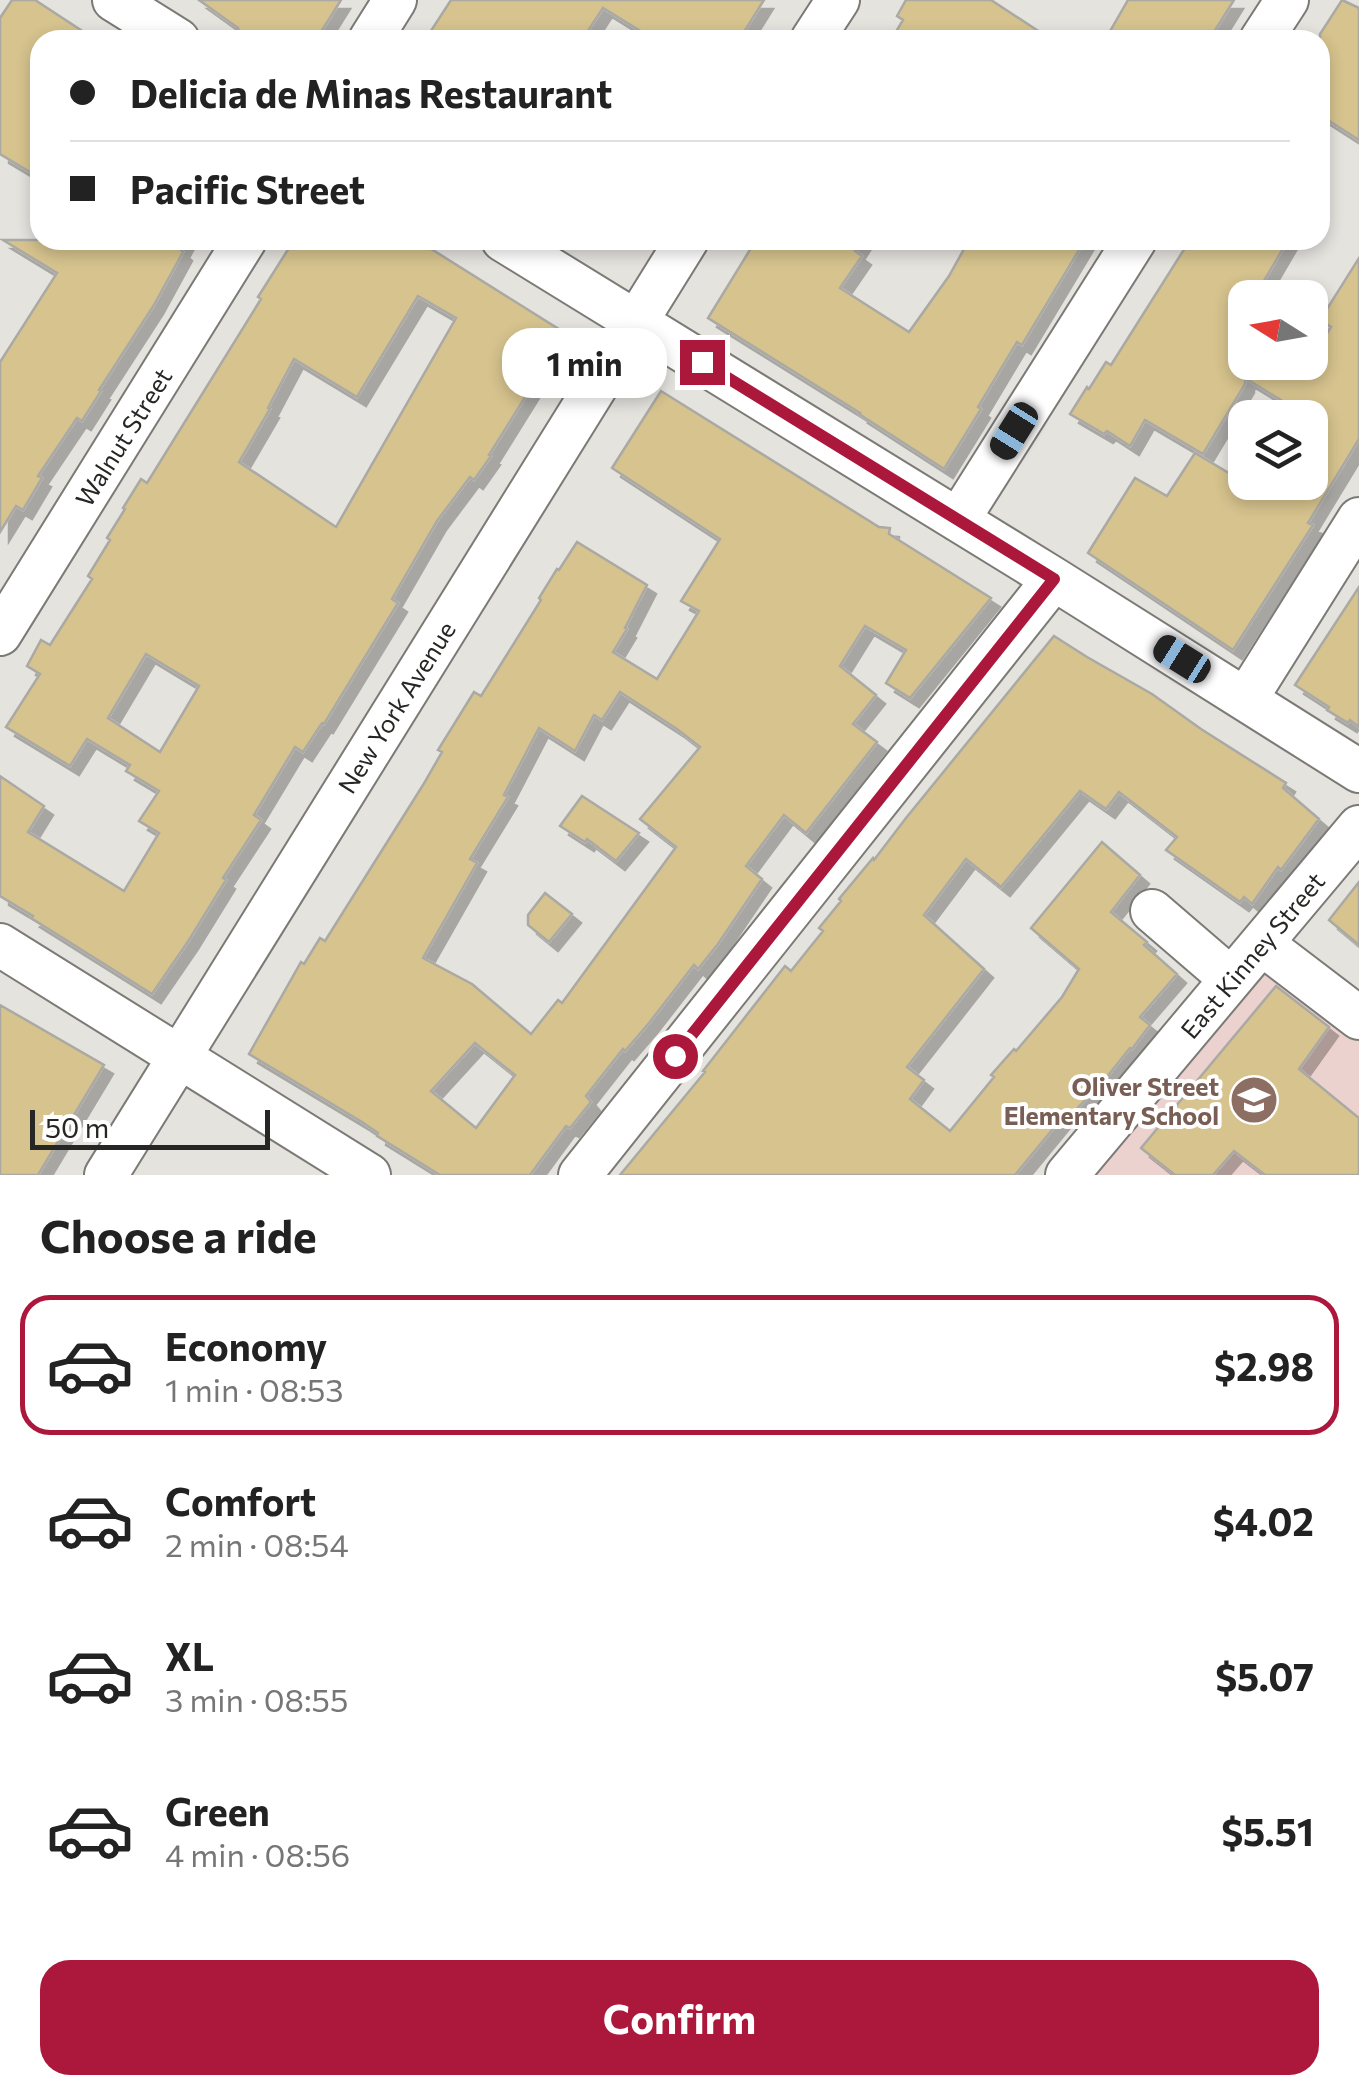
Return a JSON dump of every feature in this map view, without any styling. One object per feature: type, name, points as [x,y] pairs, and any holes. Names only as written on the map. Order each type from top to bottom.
[{"type":"street","points":[[114,0],[162,30]]},
{"type":"street","points":[[376,30],[395,0]]},
{"type":"street","points":[[818,30],[838,0]]},
{"type":"street","points":[[1268,30],[1287,0]]},
{"type":"street","name":"Walnut Street","points":[[0,634],[239,250]]},
{"type":"street","points":[[518,250],[1359,771]]},
{"type":"street","name":"New York Avenue","points":[[106,1175],[681,250]]},
{"type":"street","points":[[958,520],[1129,250]]},
{"type":"street","points":[[1246,699],[1359,519]]},
{"type":"street","points":[[580,1175],[1054,579]]},
{"type":"street","name":"East Kinney Street","points":[[1067,1175],[1359,827]]},
{"type":"street","points":[[1152,911],[1231,979]]},
{"type":"street","points":[[1262,944],[1359,1018]]},
{"type":"street","points":[[0,945],[369,1175]]},
{"type":"shaded area","name":"Oliver Street Elementary School","points":[[1272,954],[1359,1025],[1359,1175],[1087,1175]]},
{"type":"building","points":[[12,0],[35,0],[81,30],[30,30],[30,172],[0,154],[0,18]]},
{"type":"building","points":[[199,0],[341,0],[322,30],[238,28]]},
{"type":"building","points":[[451,0],[764,0],[745,30],[639,30],[603,8],[589,30],[432,30]]},
{"type":"building","points":[[906,0],[991,0],[1037,30],[897,30],[903,20],[897,16]]},
{"type":"building","points":[[1128,0],[1234,0],[1215,30],[1111,30]]},
{"type":"building","points":[[1342,0],[1359,8],[1359,140],[1330,121],[1330,30],[1323,30]]},
{"type":"building","points":[[3,240],[30,240],[30,250],[183,252],[82,421],[77,418],[38,476],[42,478],[23,510],[16,506],[0,532],[0,362],[57,273]]},
{"type":"building","points":[[288,250],[433,250],[565,333],[491,456],[437,521],[392,599],[398,603],[324,724],[303,752],[295,747],[254,815],[261,820],[152,994],[0,896],[0,776],[44,806],[28,832],[124,891],[159,833],[139,821],[159,791],[126,771],[130,765],[87,739],[70,766],[6,727],[40,674],[27,666],[41,640],[50,645],[92,579],[88,576],[110,540],[107,538],[123,508],[141,479],[147,483],[261,299],[258,297]],"holes":[[[418,296],[456,318],[336,527],[239,462],[294,359],[357,397]],[[146,654],[199,686],[160,752],[108,718]]]},
{"type":"building","points":[[750,250],[856,250],[862,256],[840,288],[909,332],[963,250],[1079,250],[1022,345],[1017,342],[944,469],[708,318]]},
{"type":"building","points":[[1184,250],[1282,250],[1265,280],[1228,280],[1228,380],[1245,380],[1245,384],[1235,400],[1228,400],[1228,412],[1203,454],[1145,420],[1130,446],[1070,414],[1106,362],[1111,365]]},
{"type":"building","points":[[1359,258],[1359,439],[1328,490],[1328,400],[1281,400],[1248,380],[1328,380],[1328,307]]},
{"type":"building","points":[[661,391],[879,527],[890,528],[889,534],[991,598],[910,698],[886,683],[906,650],[865,626],[840,666],[876,695],[853,724],[877,742],[806,833],[784,815],[746,866],[762,879],[718,944],[698,969],[694,965],[649,1023],[623,1049],[586,1096],[591,1102],[570,1128],[566,1126],[530,1175],[440,1175],[377,1136],[362,1122],[249,1054],[301,962],[304,964],[320,938],[325,941],[423,785],[442,752],[438,750],[474,692],[481,696],[577,542],[647,585],[613,652],[657,679],[699,611],[681,601],[720,539],[612,468]],"holes":[[[620,692],[700,747],[640,819],[676,847],[562,1003],[558,1000],[531,1034],[472,984],[423,958],[477,863],[470,859],[508,797],[504,795],[539,728],[575,751],[594,715],[602,720]],[[475,1043],[515,1075],[476,1128],[431,1091]]]},
{"type":"building","points":[[1195,453],[1228,473],[1228,500],[1322,500],[1308,523],[1313,525],[1233,650],[1088,553],[1135,478],[1167,496]]},
{"type":"building","points":[[1359,587],[1359,727],[1327,710],[1329,707],[1295,685]]},
{"type":"building","points":[[1054,636],[1152,694],[1286,783],[1283,788],[1319,819],[1281,870],[1278,867],[1252,904],[1244,897],[1240,902],[1166,850],[1177,837],[1119,792],[1106,809],[1080,791],[1001,887],[966,859],[924,915],[984,969],[907,1067],[924,1080],[910,1099],[950,1131],[994,1077],[991,1075],[1062,997],[1079,969],[1031,928],[1102,842],[1140,875],[1111,912],[1177,974],[1140,1017],[1150,1025],[1132,1049],[1070,1116],[1066,1113],[1015,1175],[620,1175],[785,966],[791,971],[823,931],[819,928],[839,899]]},
{"type":"building","points":[[582,796],[639,833],[616,861],[587,839],[585,842],[560,826]]},
{"type":"building","points":[[1359,882],[1359,945],[1329,920]]},
{"type":"building","points":[[545,893],[572,914],[549,942],[528,925],[528,915]]},
{"type":"building","name":"Oliver Street Elementary School","points":[[1276,986],[1329,1027],[1299,1069],[1359,1118],[1359,1175],[1265,1175],[1234,1151],[1213,1175],[1175,1175],[1141,1148]]},
{"type":"building","points":[[0,1005],[104,1065],[38,1175],[0,1175]]},
{"type":"place","name":"Oliver Street Elementary School","points":[[1254,1100]]},
{"type":"route","points":[[675,1056],[1054,579],[702,362]]}]
